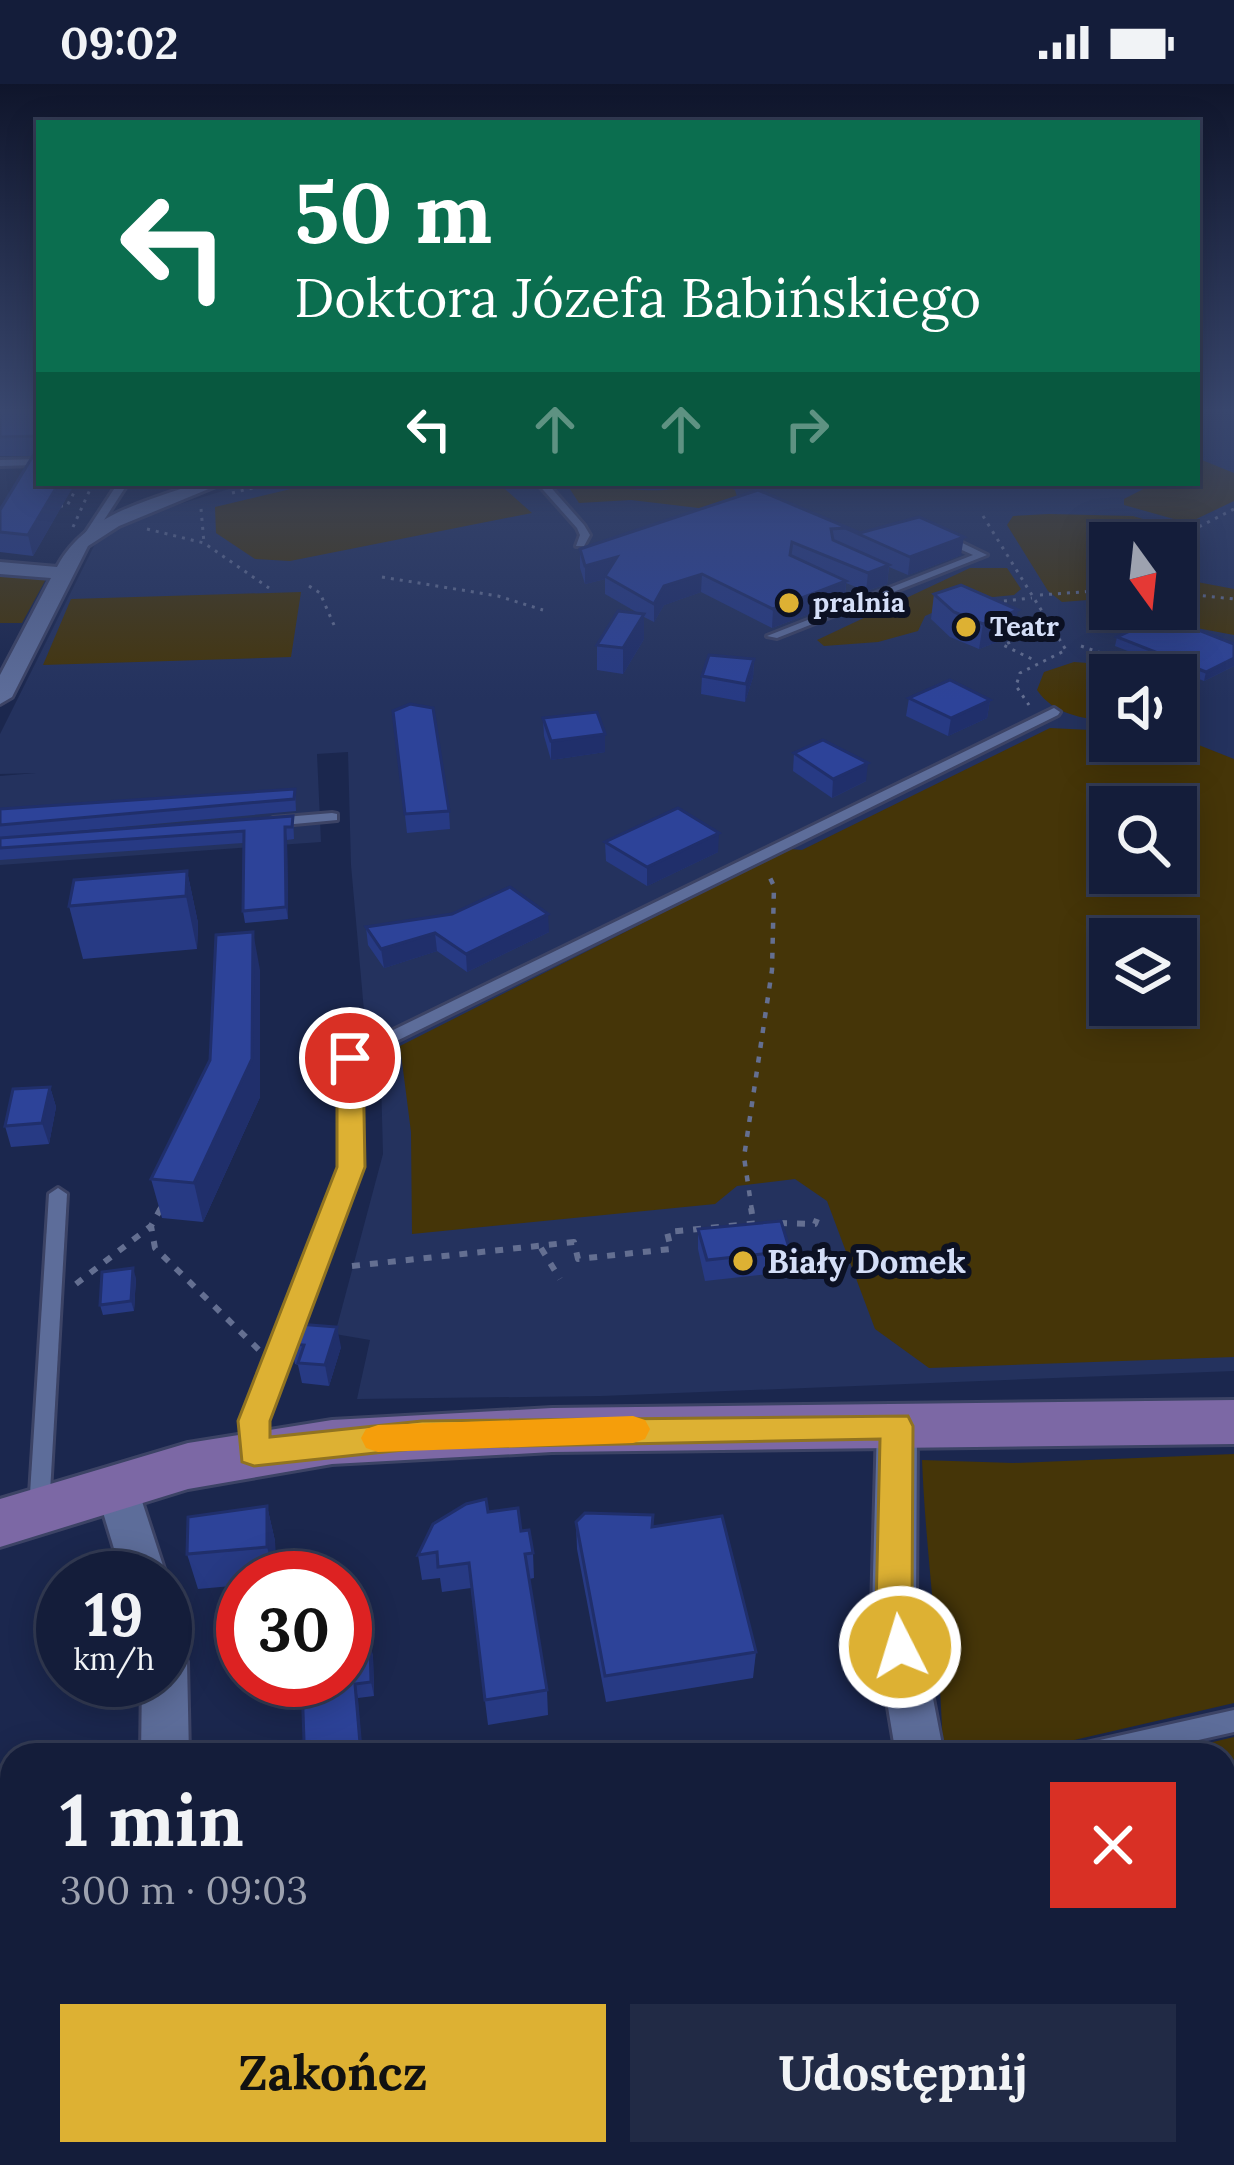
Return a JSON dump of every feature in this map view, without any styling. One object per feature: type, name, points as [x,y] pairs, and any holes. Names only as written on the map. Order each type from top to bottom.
[{"type":"street","points":[[0,697],[60,573],[89,535],[167,506]]},
{"type":"street","points":[[0,568],[60,573]]},
{"type":"street","points":[[20,1517],[116,1486],[254,1453],[422,1435],[1234,1422]]},
{"type":"street","points":[[897,1426],[894,1611],[918,1743]]},
{"type":"street","points":[[116,1486],[136,1551]]},
{"type":"street","points":[[165,1707],[165,1743]]},
{"type":"lane","points":[[89,535],[108,506]]},
{"type":"lane","points":[[562,506],[581,527],[580,544]]},
{"type":"lane","points":[[773,636],[982,555],[932,533]]},
{"type":"lane","points":[[891,576],[908,584]]},
{"type":"lane","points":[[849,592],[867,601]]},
{"type":"lane","points":[[254,1453],[254,1421],[351,1167],[350,1058],[1054,712]]},
{"type":"lane","points":[[253,824],[332,817]]},
{"type":"lane","points":[[20,1517],[50,1320],[58,1194]]},
{"type":"lane","points":[[1134,1743],[1234,1720]]},
{"type":"path","points":[[202,506],[204,543]]},
{"type":"path","points":[[1197,528],[1234,509]]},
{"type":"path","points":[[983,517],[1037,596],[1066,650],[1036,661],[1020,673],[1016,686]]},
{"type":"path","points":[[112,523],[204,543],[269,588]]},
{"type":"path","points":[[382,577],[519,600],[543,610]]},
{"type":"path","points":[[309,586],[320,593],[334,625]]},
{"type":"path","points":[[979,603],[1089,591]]},
{"type":"path","points":[[1197,595],[1234,599]]},
{"type":"path","points":[[993,620],[1026,636],[1004,645],[1036,661]]},
{"type":"path","points":[[1081,646],[1107,654]]},
{"type":"path","points":[[752,1214],[744,1157],[772,970],[775,916],[773,886],[760,857]]},
{"type":"path","points":[[50,1320],[88,1268],[116,1254],[151,1226],[161,1205]]},
{"type":"path","points":[[352,1266],[574,1243],[578,1259],[670,1249],[667,1232],[815,1224],[817,1219]]},
{"type":"path","points":[[151,1226],[155,1248],[263,1354]]},
{"type":"path","points":[[540,1246],[560,1279]]},
{"type":"shaded area","points":[[173,506],[1234,506],[1234,1371],[601,1396],[357,1399],[370,1340],[335,1334],[383,1154],[381,1079],[364,1011],[351,865],[348,752],[317,754],[321,842],[0,865],[0,776],[36,773],[0,774],[0,734],[99,536],[131,519]]},
{"type":"shaded area","points":[[524,506],[532,513],[290,561],[255,559],[216,533],[215,507]]},
{"type":"shaded area","points":[[1128,506],[1223,506],[1184,522]]},
{"type":"shaded area","points":[[1013,516],[1133,516],[1153,522],[1089,522],[1089,599],[1062,602],[1048,591],[1007,525]]},
{"type":"shaded area","points":[[970,568],[1007,568],[1021,589],[1014,595],[961,600],[925,616],[918,631],[878,642],[824,646],[817,640]]},
{"type":"shaded area","points":[[0,574],[46,579],[22,623],[0,623]]},
{"type":"shaded area","points":[[1197,582],[1234,589],[1234,635],[1197,628]]},
{"type":"shaded area","points":[[301,592],[291,657],[43,665],[71,599]]},
{"type":"shaded area","points":[[1074,662],[1089,663],[1089,719],[1060,710],[1044,698],[1037,690],[1044,672]]},
{"type":"shaded area","points":[[1050,728],[1089,730],[1089,762],[1197,762],[1197,744],[1234,759],[1234,1357],[929,1368],[875,1329],[827,1201],[795,1179],[737,1186],[715,1204],[412,1234],[411,1132],[400,1046],[789,849],[802,850]]},
{"type":"shaded area","points":[[1234,1454],[1234,1703],[1061,1743],[942,1743],[922,1460],[1013,1463]]},
{"type":"building","points":[[2,506],[45,506],[28,535],[0,532]]},
{"type":"building","points":[[709,506],[796,506],[860,533],[919,517],[964,537],[910,557],[845,528],[831,529],[833,540],[889,565],[868,573],[792,542],[790,555],[846,581],[773,609],[702,574],[664,586],[654,604],[605,576],[617,557],[585,566],[580,549]]},
{"type":"building","points":[[961,585],[1018,610],[983,624],[954,612],[934,594]]},
{"type":"building","points":[[618,611],[644,614],[623,648],[597,645]]},
{"type":"building","points":[[1197,629],[1234,644],[1234,658],[1206,672],[1197,668],[1197,654],[1160,654],[1117,637],[1132,630]]},
{"type":"building","points":[[709,655],[754,659],[746,684],[702,676]]},
{"type":"building","points":[[950,680],[990,700],[951,718],[909,698]]},
{"type":"building","points":[[410,704],[433,708],[449,811],[405,814],[393,711]]},
{"type":"building","points":[[597,712],[605,734],[551,741],[543,718]]},
{"type":"building","points":[[823,740],[868,763],[833,779],[794,753]]},
{"type":"building","points":[[295,789],[294,799],[0,825],[0,809]]},
{"type":"building","points":[[678,808],[719,833],[647,867],[605,842]]},
{"type":"building","points":[[293,816],[292,827],[285,827],[286,907],[243,911],[244,831],[0,848],[0,838]]},
{"type":"building","points":[[187,871],[186,896],[69,906],[74,880]]},
{"type":"building","points":[[510,887],[548,914],[466,954],[435,933],[381,949],[366,927],[452,914]]},
{"type":"building","points":[[253,932],[252,1059],[194,1183],[151,1179],[210,1060],[216,935]]},
{"type":"building","points":[[50,1087],[42,1123],[5,1126],[13,1089]]},
{"type":"building","points":[[781,1221],[790,1251],[707,1260],[698,1229]]},
{"type":"building","points":[[133,1268],[131,1301],[100,1305],[102,1272]]},
{"type":"building","points":[[298,1324],[337,1327],[325,1365],[298,1363],[304,1345],[291,1344]]},
{"type":"building","points":[[486,1499],[488,1512],[518,1508],[521,1531],[529,1530],[533,1553],[525,1554],[547,1690],[485,1700],[469,1563],[438,1567],[437,1552],[418,1555],[433,1524],[466,1504]]},
{"type":"building","points":[[267,1506],[267,1547],[192,1554],[187,1551],[188,1517]]},
{"type":"building","points":[[585,1513],[653,1515],[652,1527],[722,1516],[756,1652],[605,1676],[576,1522]]},
{"type":"building","points":[[303,1707],[357,1707],[360,1743],[293,1743],[304,1741]]},
{"type":"slow traffic","points":[[378,1438],[633,1429]]},
{"type":"place","name":"pralnia","points":[[789,603]]},
{"type":"place","name":"Teatr","points":[[966,627]]},
{"type":"place","name":"Biały Domek","points":[[743,1261]]},
{"type":"route","points":[[350,1058],[351,1167],[319,1262],[254,1421],[254,1453],[422,1435],[897,1426],[894,1611],[900,1647]]}]
